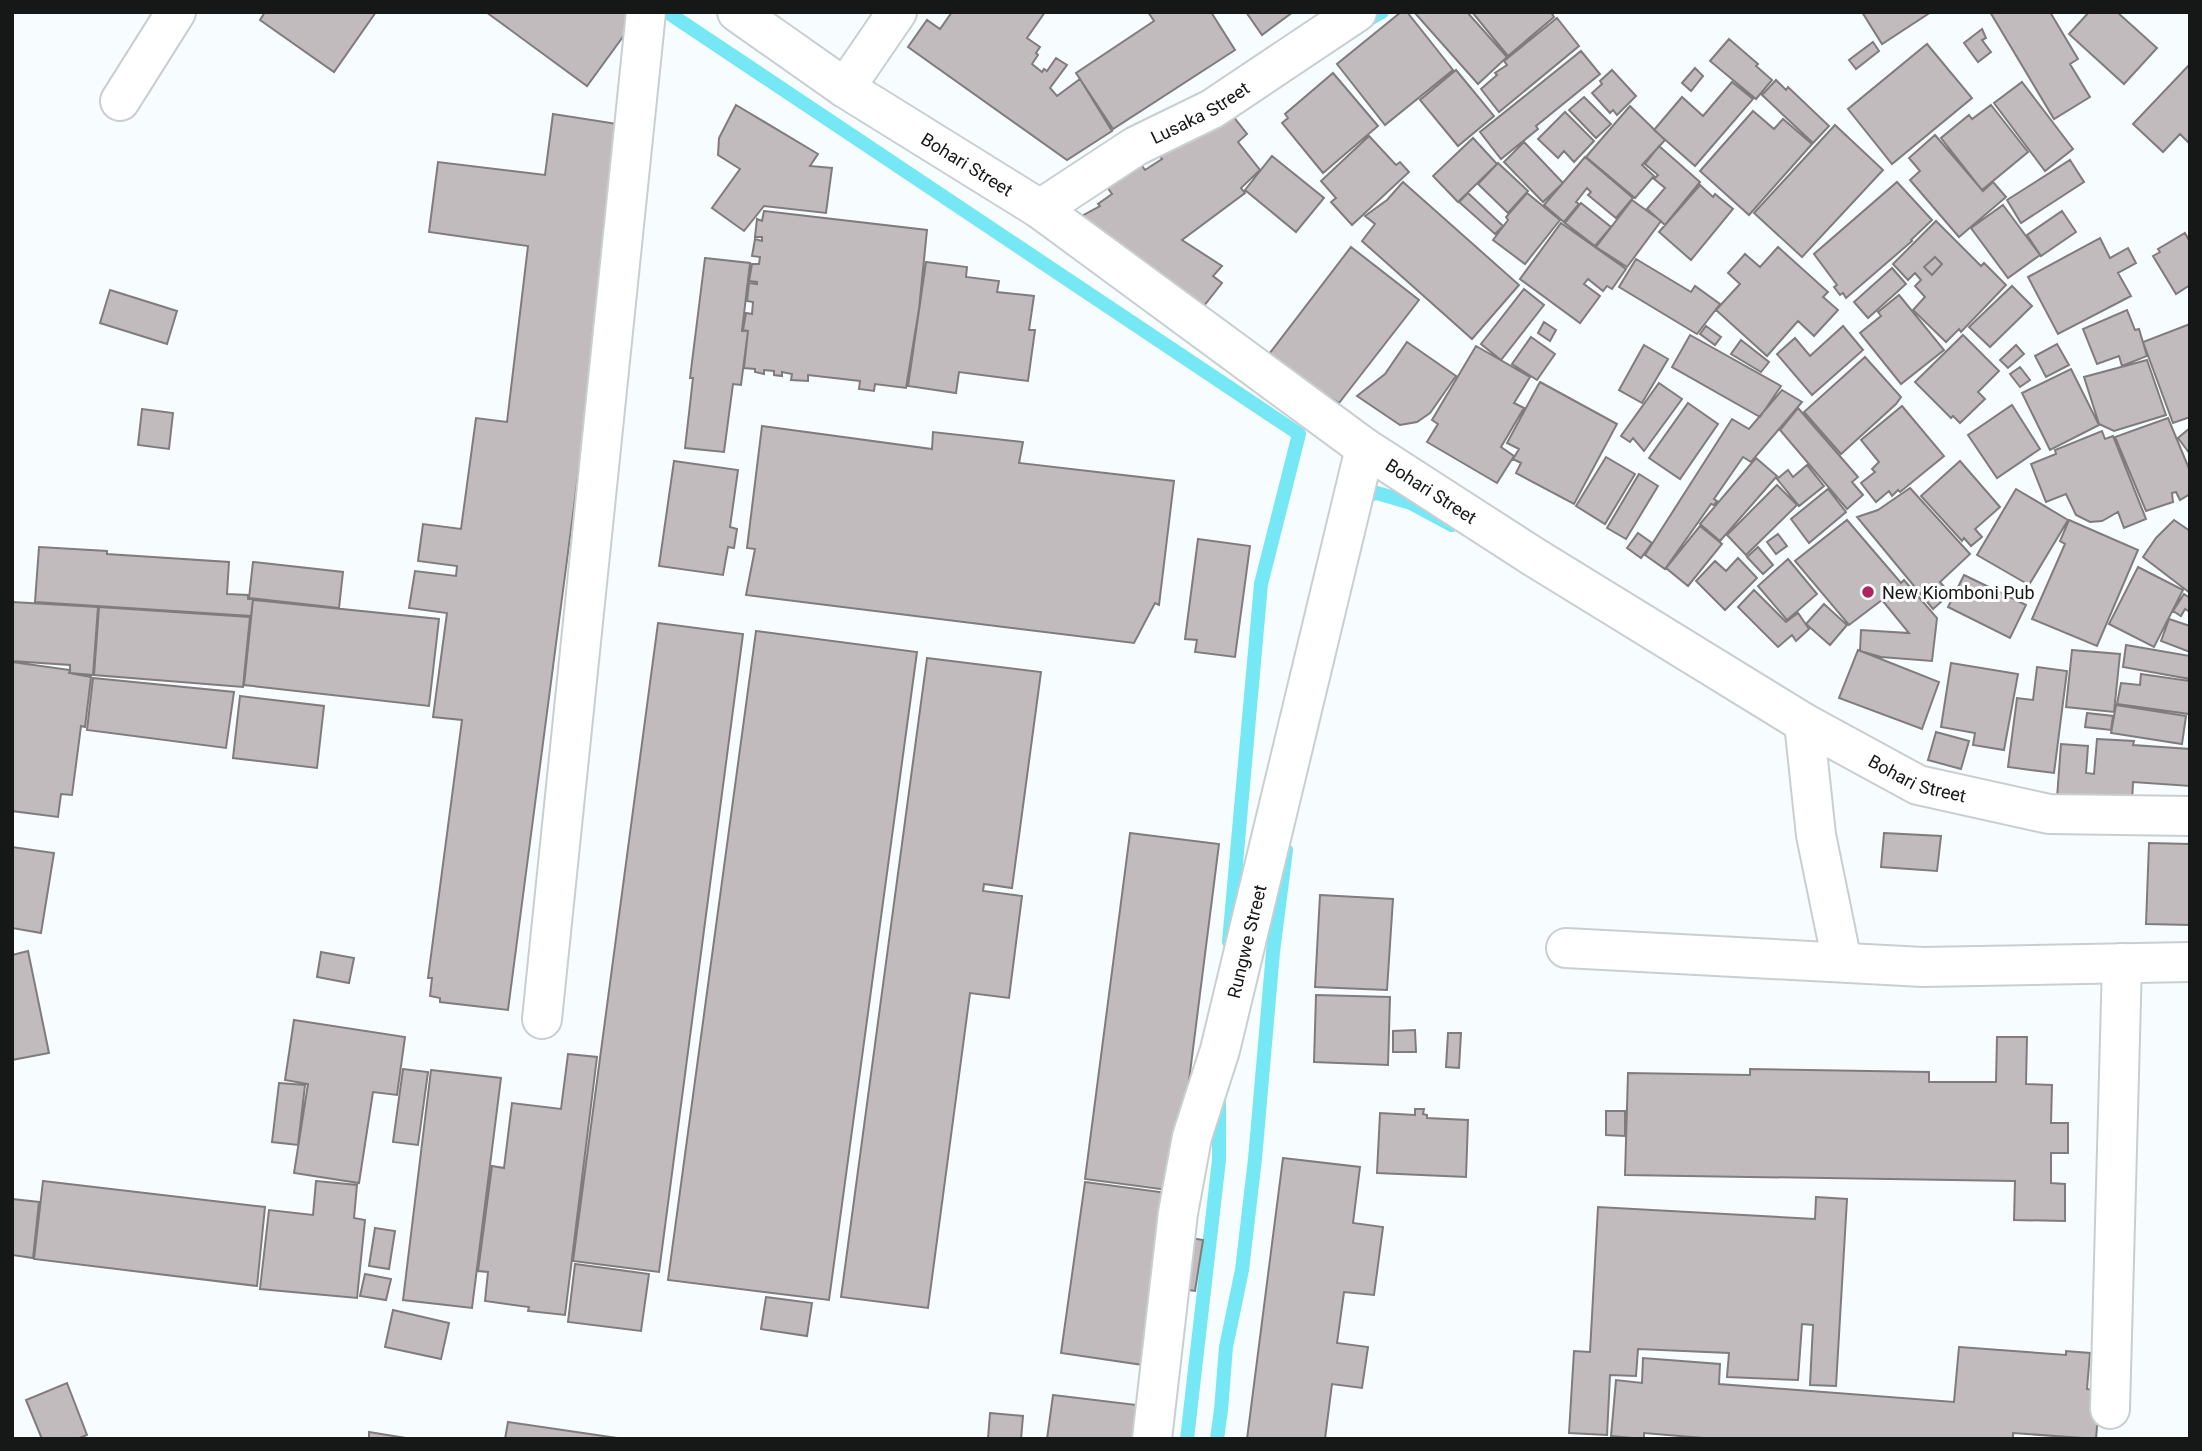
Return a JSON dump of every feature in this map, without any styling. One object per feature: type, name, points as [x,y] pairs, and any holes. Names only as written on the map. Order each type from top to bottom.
[{"type":"street","points":[[120,101],[176,12]]},
{"type":"street","points":[[542,1018],[646,12]]},
{"type":"street","name":"Bohari Street","points":[[737,12],[845,88],[1040,209],[1365,448],[1534,557],[1804,723],[1918,785],[2049,814],[2190,816]]},
{"type":"street","points":[[845,88],[897,12]]},
{"type":"street","name":"Lusaka Street","points":[[1040,209],[1136,146],[1212,109],[1357,12]]},
{"type":"street","name":"Rungwe Street","points":[[1152,1439],[1178,1213],[1192,1137],[1220,1050],[1365,448]]},
{"type":"street","points":[[1804,723],[1816,835],[1842,962]]},
{"type":"street","points":[[1566,948],[1923,967],[2190,962]]},
{"type":"street","points":[[2110,1409],[2122,963]]},
{"type":"building","points":[[265,12],[376,12],[334,72],[260,20]]},
{"type":"building","points":[[486,12],[641,12],[587,86]]},
{"type":"building","points":[[952,12],[1045,12],[1027,38],[1040,47],[1032,64],[1042,72],[1044,69],[1047,71],[1056,58],[1067,65],[1050,88],[1057,96],[1080,79],[1112,131],[1067,160],[908,47],[927,20],[940,29]]},
{"type":"building","points":[[1148,12],[1211,12],[1235,50],[1113,129],[1076,73],[1154,21]]},
{"type":"building","points":[[1246,12],[1293,12],[1262,35]]},
{"type":"building","points":[[1401,12],[1407,12],[1453,70],[1385,125],[1337,64]]},
{"type":"building","points":[[1414,12],[1467,12],[1507,57],[1478,84]]},
{"type":"building","points":[[1472,12],[1551,12],[1554,17],[1508,56]]},
{"type":"building","points":[[1862,12],[1931,12],[1882,44]]},
{"type":"building","points":[[1990,12],[2050,12],[2078,59],[2070,64],[2090,97],[2054,119]]},
{"type":"building","points":[[2089,12],[2117,12],[2157,48],[2124,84],[2069,34]]},
{"type":"building","points":[[1557,18],[1579,46],[1499,112],[1481,89],[1497,75],[1495,73],[1507,65],[1504,61]]},
{"type":"building","points":[[1982,29],[1986,38],[1982,40],[1991,52],[1978,62],[1964,43]]},
{"type":"building","points":[[1729,39],[1772,80],[1756,99],[1710,61]]},
{"type":"building","points":[[1873,42],[1879,51],[1856,69],[1849,60]]},
{"type":"building","points":[[1927,44],[1972,98],[1892,164],[1848,109]]},
{"type":"building","points":[[1581,51],[1600,74],[1536,126],[1538,129],[1501,159],[1480,132]]},
{"type":"building","points":[[2190,64],[2190,144],[2180,134],[2163,152],[2133,124]]},
{"type":"building","points":[[1695,68],[1703,76],[1691,91],[1682,83]]},
{"type":"building","points":[[1456,70],[1494,116],[1458,146],[1420,100]]},
{"type":"building","points":[[1612,70],[1636,96],[1617,115],[1613,110],[1610,113],[1592,93]]},
{"type":"building","points":[[1333,73],[1378,126],[1323,173],[1282,123],[1288,118],[1285,114]]},
{"type":"building","points":[[1776,80],[1786,90],[1788,87],[1829,126],[1813,143],[1762,95]]},
{"type":"building","points":[[1732,82],[1753,99],[1695,166],[1654,130],[1682,97],[1703,116]]},
{"type":"building","points":[[2022,82],[2073,149],[2045,171],[1994,103]]},
{"type":"building","points":[[1584,97],[1611,124],[1596,138],[1569,110]]},
{"type":"building","points":[[736,105],[818,154],[810,166],[832,168],[826,213],[764,206],[744,231],[712,208],[740,169],[718,155],[719,138]]},
{"type":"building","points":[[1991,105],[2028,152],[1982,190],[1941,138],[1969,115],[1972,119]]},
{"type":"building","points":[[1630,106],[1665,140],[1642,165],[1654,176],[1635,198],[1586,157]]},
{"type":"building","points":[[1229,111],[1247,134],[1238,142],[1260,170],[1241,188],[1245,193],[1182,240],[1222,266],[1213,276],[1222,283],[1203,307],[1082,216],[1100,206],[1098,204],[1112,194],[1107,187],[1140,163],[1145,170],[1162,159],[1159,155]]},
{"type":"building","points":[[1753,111],[1774,129],[1783,119],[1812,144],[1749,215],[1700,171]]},
{"type":"building","points":[[1565,112],[1594,141],[1574,162],[1564,151],[1558,158],[1538,139]]},
{"type":"building","points":[[553,114],[624,125],[508,1010],[440,1002],[440,998],[430,996],[432,978],[428,978],[462,720],[433,717],[447,613],[409,608],[415,571],[456,576],[457,566],[418,561],[423,524],[461,529],[476,418],[507,422],[528,246],[429,232],[438,162],[545,175]]},
{"type":"building","points":[[1835,125],[1883,170],[1802,257],[1754,213]]},
{"type":"building","points":[[1935,135],[1983,191],[1993,182],[2006,197],[1959,237],[1910,180],[1920,171],[1909,158]]},
{"type":"building","points":[[1369,136],[1396,165],[1400,162],[1409,172],[1352,225],[1331,202],[1336,198],[1321,181]]},
{"type":"building","points":[[1473,138],[1497,164],[1458,202],[1433,176]]},
{"type":"building","points":[[1524,142],[1563,183],[1543,202],[1504,162]]},
{"type":"building","points":[[1659,146],[1700,182],[1665,225],[1647,209],[1665,188],[1654,179],[1658,175],[1645,164]]},
{"type":"building","points":[[1272,156],[1324,198],[1296,232],[1245,190]]},
{"type":"building","points":[[1585,157],[1633,198],[1616,218],[1588,195],[1591,192],[1587,188],[1576,202],[1579,204],[1564,222],[1544,205]]},
{"type":"building","points":[[2070,160],[2084,182],[2021,223],[2007,200]]},
{"type":"building","points":[[1498,163],[1528,191],[1508,213],[1478,184]]},
{"type":"building","points":[[1403,182],[1519,285],[1472,339],[1362,241],[1375,224],[1365,216],[1387,200]]},
{"type":"building","points":[[1897,182],[1932,220],[1912,241],[1846,298],[1834,287],[1837,285],[1814,254]]},
{"type":"building","points":[[1700,185],[1733,209],[1691,260],[1659,232]]},
{"type":"building","points":[[1468,193],[1503,226],[1495,234],[1459,202]]},
{"type":"building","points":[[1527,193],[1560,220],[1525,264],[1493,240],[1508,220],[1506,217]]},
{"type":"building","points":[[1632,200],[1661,221],[1627,267],[1596,247]]},
{"type":"building","points":[[1581,203],[1611,227],[1595,246],[1565,223]]},
{"type":"building","points":[[2003,205],[2040,255],[2008,278],[1971,228]]},
{"type":"building","points":[[764,211],[927,230],[919,309],[906,388],[875,384],[874,391],[859,389],[860,381],[808,375],[808,381],[791,380],[792,374],[782,372],[782,376],[774,375],[774,371],[764,370],[764,374],[755,372],[755,369],[744,368],[748,331],[743,330],[746,313],[752,314],[753,302],[747,301],[749,283],[757,284],[749,281],[752,264],[759,264],[760,257],[752,256],[755,239],[762,241],[762,237],[755,237],[757,219],[762,221]]},
{"type":"building","points":[[2062,211],[2076,232],[2041,256],[2027,235]]},
{"type":"building","points":[[1936,221],[1981,266],[1984,263],[2006,285],[1961,332],[1959,329],[1946,342],[1913,310],[1925,297],[1915,286],[1921,280],[1915,273],[1908,280],[1893,264]],"holes":[[[1935,257],[1942,264],[1932,275],[1924,267]]]},
{"type":"building","points":[[1561,223],[1626,269],[1612,289],[1607,286],[1603,291],[1588,279],[1584,284],[1600,296],[1580,323],[1520,279]]},
{"type":"building","points":[[2185,233],[2190,242],[2190,285],[2176,294],[2153,256],[2160,252],[2158,249]]},
{"type":"building","points":[[2100,238],[2110,258],[2128,248],[2136,263],[2118,273],[2131,296],[2058,334],[2028,277]]},
{"type":"building","points":[[1351,247],[1419,300],[1339,403],[1266,358]]},
{"type":"building","points":[[1778,247],[1828,292],[1823,297],[1838,310],[1814,336],[1798,321],[1767,356],[1716,310],[1740,284],[1728,273],[1745,254],[1760,267]]},
{"type":"building","points":[[1935,257],[1942,264],[1932,275],[1924,267]]},
{"type":"building","points":[[705,258],[750,263],[742,331],[748,331],[741,385],[733,384],[724,452],[685,448],[693,378],[690,378]]},
{"type":"building","points":[[1636,259],[1691,292],[1695,286],[1720,304],[1697,334],[1619,287]]},
{"type":"building","points":[[926,262],[967,267],[966,277],[999,281],[997,292],[1034,296],[1029,330],[1035,330],[1028,381],[959,372],[956,393],[908,386]]},
{"type":"building","points":[[1892,268],[1906,284],[1868,318],[1854,302]]},
{"type":"building","points":[[2012,286],[2032,306],[1990,347],[1969,327]]},
{"type":"building","points":[[1524,289],[1544,305],[1501,360],[1481,344]]},
{"type":"building","points":[[110,290],[177,311],[167,344],[100,323]]},
{"type":"building","points":[[1899,295],[1944,350],[1901,384],[1860,333],[1881,316],[1878,312]]},
{"type":"building","points":[[2127,310],[2135,330],[2139,329],[2147,356],[2122,366],[2119,356],[2097,364],[2083,329]]},
{"type":"building","points":[[1544,322],[1556,330],[1550,341],[1538,333]]},
{"type":"building","points":[[2190,324],[2190,417],[2173,423],[2143,342]]},
{"type":"building","points":[[1706,326],[1721,337],[1715,345],[1700,334]]},
{"type":"building","points":[[1843,326],[1863,350],[1812,395],[1777,354],[1795,338],[1810,356]]},
{"type":"building","points":[[1690,335],[1781,386],[1760,417],[1672,367]]},
{"type":"building","points":[[1963,335],[1999,371],[1978,392],[1985,399],[1960,423],[1953,416],[1951,418],[1915,382]]},
{"type":"building","points":[[1531,337],[1555,354],[1537,380],[1512,364]]},
{"type":"building","points":[[1741,340],[1769,362],[1761,372],[1731,354]]},
{"type":"building","points":[[1407,342],[1456,376],[1430,413],[1417,422],[1400,425],[1357,396],[1385,374]]},
{"type":"building","points":[[2057,344],[2069,365],[2046,377],[2035,356]]},
{"type":"building","points":[[1644,345],[1668,359],[1642,403],[1619,390]]},
{"type":"building","points":[[2016,345],[2024,354],[2008,368],[2000,360]]},
{"type":"building","points":[[1476,346],[1530,377],[1514,403],[1524,408],[1501,447],[1514,456],[1497,483],[1427,442],[1438,424],[1432,420]]},
{"type":"building","points":[[1865,357],[1901,397],[1841,454],[1804,412]]},
{"type":"building","points":[[2147,360],[2166,415],[2114,431],[2099,424],[2084,377]]},
{"type":"building","points":[[2020,367],[2030,380],[2020,387],[2010,374]]},
{"type":"building","points":[[2071,369],[2099,425],[2050,450],[2022,393]]},
{"type":"building","points":[[1540,382],[1617,424],[1574,504],[1516,473],[1521,463],[1513,459],[1519,449],[1507,443]]},
{"type":"building","points":[[1659,383],[1682,399],[1644,451],[1633,438],[1630,442],[1621,436]]},
{"type":"building","points":[[1782,390],[1802,402],[1751,462],[1743,457],[1714,499],[1717,501],[1714,505],[1711,504],[1665,569],[1645,555],[1732,419],[1749,429]]},
{"type":"building","points":[[1688,403],[1718,424],[1680,479],[1649,458]]},
{"type":"building","points":[[2012,405],[2040,449],[1997,478],[1968,435]]},
{"type":"building","points":[[1902,406],[1944,456],[1900,492],[1898,490],[1892,496],[1889,491],[1876,502],[1861,483],[1875,472],[1872,469],[1879,462],[1861,440]]},
{"type":"building","points":[[1798,408],[1858,477],[1852,482],[1863,495],[1847,509],[1780,430]]},
{"type":"building","points":[[142,409],[173,413],[169,449],[138,445]]},
{"type":"building","points":[[2168,418],[2190,471],[2190,494],[2180,500],[2176,492],[2172,493],[2173,502],[2146,511],[2115,437]]},
{"type":"building","points":[[762,426],[932,449],[933,432],[1023,442],[1019,463],[1174,481],[1159,605],[1155,603],[1134,643],[746,595],[755,549],[747,548]]},
{"type":"building","points":[[2190,428],[2190,454],[2178,438]]},
{"type":"building","points":[[2102,431],[2105,439],[2113,436],[2146,519],[2124,528],[2118,512],[2102,521],[2090,522],[2076,515],[2066,494],[2046,502],[2031,464],[2056,454],[2055,450]]},
{"type":"building","points":[[1606,457],[1635,474],[1605,524],[1576,506]]},
{"type":"building","points":[[1756,458],[1777,476],[1720,541],[1700,524]]},
{"type":"building","points":[[674,461],[738,470],[730,527],[737,529],[734,548],[728,547],[723,575],[659,566]]},
{"type":"building","points":[[1960,461],[2000,507],[1975,529],[1982,537],[1971,546],[1964,538],[1962,541],[1921,496]]},
{"type":"building","points":[[1807,465],[1824,486],[1799,506],[1777,479],[1788,470],[1793,477]]},
{"type":"building","points":[[1639,474],[1658,486],[1626,539],[1607,528]]},
{"type":"building","points":[[1777,485],[1797,505],[1746,555],[1727,535]]},
{"type":"building","points":[[1910,488],[1970,554],[1940,582],[1950,594],[1933,609],[1857,517],[1878,510]]},
{"type":"building","points":[[1828,489],[1846,512],[1809,543],[1791,519]]},
{"type":"building","points":[[2016,489],[2068,520],[2029,585],[1977,555]]},
{"type":"building","name":"New Kiomboni Pub","points":[[1847,520],[1901,583],[1904,580],[1937,618],[1932,661],[1881,657],[1860,651],[1861,630],[1909,633],[1882,600],[1849,625],[1795,561]]},
{"type":"building","points":[[2069,520],[2138,550],[2097,646],[2032,619],[2065,544],[2060,541]]},
{"type":"building","points":[[2174,520],[2190,531],[2190,593],[2143,557],[2156,538]]},
{"type":"building","points":[[1700,526],[1722,544],[1688,586],[1666,568]]},
{"type":"building","points":[[1638,533],[1652,543],[1641,558],[1627,548]]},
{"type":"building","points":[[1778,534],[1787,546],[1776,554],[1767,542]]},
{"type":"building","points":[[1198,539],[1250,546],[1235,657],[1195,652],[1197,640],[1185,639]]},
{"type":"building","points":[[39,547],[229,562],[227,594],[248,595],[248,599],[253,599],[251,616],[35,602]]},
{"type":"building","points":[[1758,547],[1773,565],[1763,574],[1747,557]]},
{"type":"building","points":[[1738,558],[1757,578],[1725,610],[1696,581],[1715,561],[1726,571]]},
{"type":"building","points":[[1788,559],[1817,594],[1787,620],[1758,586]]},
{"type":"building","points":[[253,562],[343,572],[339,608],[249,598]]},
{"type":"building","points":[[2138,567],[2183,590],[2154,647],[2109,624]]},
{"type":"building","points":[[1964,575],[2026,605],[2010,638],[1948,607]]},
{"type":"building","points":[[1754,590],[1786,622],[1798,613],[1809,629],[1796,641],[1792,635],[1778,647],[1738,607]]},
{"type":"building","points":[[2184,594],[2190,598],[2190,612],[2185,609],[2181,616],[2173,611]]},
{"type":"building","points":[[253,600],[439,619],[429,706],[244,685]]},
{"type":"building","points":[[12,602],[98,607],[93,675],[70,673],[70,665],[12,661]]},
{"type":"building","points":[[1824,604],[1847,625],[1830,645],[1806,624]]},
{"type":"building","points":[[99,607],[250,617],[243,687],[94,675]]},
{"type":"building","points":[[2169,619],[2190,626],[2190,652],[2161,641]]},
{"type":"building","points":[[658,623],[743,634],[659,1272],[573,1261]]},
{"type":"building","points":[[756,631],[917,652],[829,1300],[668,1280]]},
{"type":"building","points":[[2126,645],[2190,656],[2190,679],[2123,667]]},
{"type":"building","points":[[1858,650],[1939,682],[1922,729],[1839,698]]},
{"type":"building","points":[[2072,650],[2120,654],[2114,712],[2066,707]]},
{"type":"building","points":[[927,658],[1041,672],[1012,888],[984,884],[983,891],[1022,896],[1009,998],[970,993],[928,1308],[841,1297]]},
{"type":"building","points":[[12,662],[70,670],[69,673],[91,677],[72,795],[61,794],[58,817],[12,811]]},
{"type":"building","points":[[1951,663],[2018,674],[2004,750],[1973,745],[1975,733],[1941,727]]},
{"type":"building","points":[[2037,667],[2067,671],[2054,773],[2008,767],[2017,698],[2033,700]]},
{"type":"building","points":[[2141,674],[2190,681],[2189,714],[2117,704],[2121,683],[2140,685]]},
{"type":"building","points":[[93,678],[234,692],[226,748],[87,730]]},
{"type":"building","points":[[240,696],[324,706],[317,768],[233,758]]},
{"type":"building","points":[[2116,705],[2186,716],[2182,744],[2111,733]]},
{"type":"building","points":[[2087,713],[2113,716],[2111,730],[2085,727]]},
{"type":"building","points":[[1936,732],[1969,741],[1961,769],[1928,760]]},
{"type":"building","points":[[2097,739],[2134,741],[2133,745],[2190,749],[2190,786],[2133,782],[2132,803],[2057,798],[2061,744],[2088,746],[2086,773],[2094,774]]},
{"type":"building","points":[[1130,833],[1219,844],[1175,1191],[1085,1179]]},
{"type":"building","points":[[1884,833],[1941,836],[1937,871],[1881,867]]},
{"type":"building","points":[[2149,843],[2190,844],[2190,925],[2146,924]]},
{"type":"building","points":[[12,847],[54,853],[41,933],[12,928]]},
{"type":"building","points":[[1320,895],[1393,899],[1387,990],[1315,987]]},
{"type":"building","points":[[28,951],[49,1053],[12,1060],[12,955]]},
{"type":"building","points":[[321,952],[354,958],[349,983],[317,977]]},
{"type":"building","points":[[1316,995],[1390,997],[1388,1065],[1314,1062]]},
{"type":"building","points":[[294,1020],[405,1037],[397,1095],[373,1092],[359,1183],[294,1173],[308,1084],[285,1080]]},
{"type":"building","points":[[1415,1030],[1416,1052],[1393,1052],[1393,1031]]},
{"type":"building","points":[[1448,1033],[1461,1033],[1459,1068],[1446,1067]]},
{"type":"building","points":[[1997,1037],[2027,1037],[2026,1084],[2052,1085],[2051,1123],[2068,1123],[2068,1153],[2051,1153],[2051,1183],[2065,1184],[2065,1221],[2014,1220],[2015,1181],[1625,1175],[1628,1073],[1750,1075],[1750,1069],[1929,1072],[1929,1082],[1996,1082]]},
{"type":"building","points":[[568,1054],[597,1057],[565,1315],[528,1311],[529,1307],[485,1301],[488,1272],[478,1271],[492,1166],[504,1168],[512,1103],[561,1109]]},
{"type":"building","points":[[403,1069],[428,1072],[418,1145],[393,1142]]},
{"type":"building","points":[[431,1070],[501,1078],[472,1308],[403,1300]]},
{"type":"building","points":[[279,1083],[305,1085],[298,1145],[272,1142]]},
{"type":"building","points":[[1415,1109],[1424,1109],[1423,1114],[1427,1115],[1427,1118],[1468,1120],[1466,1177],[1377,1173],[1380,1113],[1415,1115]]},
{"type":"building","points":[[1606,1111],[1625,1111],[1625,1136],[1606,1135]]},
{"type":"building","points":[[1283,1158],[1360,1167],[1353,1223],[1383,1227],[1374,1295],[1344,1292],[1337,1343],[1368,1347],[1362,1388],[1332,1384],[1325,1439],[1247,1439]]},
{"type":"building","points":[[43,1181],[265,1207],[257,1286],[34,1259]]},
{"type":"building","points":[[316,1181],[357,1185],[354,1218],[365,1220],[357,1298],[260,1289],[269,1210],[313,1215]]},
{"type":"building","points":[[1085,1182],[1175,1194],[1150,1366],[1061,1353]]},
{"type":"building","points":[[1816,1197],[1847,1199],[1836,1386],[1810,1385],[1813,1325],[1802,1324],[1798,1380],[1727,1377],[1729,1353],[1638,1349],[1636,1376],[1610,1375],[1607,1435],[1569,1433],[1574,1351],[1590,1352],[1598,1207],[1815,1219]]},
{"type":"building","points":[[12,1199],[39,1202],[33,1258],[12,1255]]},
{"type":"building","points":[[375,1228],[395,1231],[389,1269],[369,1266]]},
{"type":"building","points":[[1180,1236],[1203,1240],[1195,1291],[1173,1288]]},
{"type":"building","points":[[575,1264],[649,1274],[641,1331],[568,1322]]},
{"type":"building","points":[[365,1274],[391,1279],[386,1300],[360,1296]]},
{"type":"building","points":[[766,1297],[812,1303],[807,1336],[761,1329]]},
{"type":"building","points":[[393,1310],[449,1323],[441,1359],[385,1347]]},
{"type":"building","points":[[1959,1347],[2066,1355],[2066,1351],[2090,1353],[2087,1389],[2100,1390],[2096,1439],[2013,1433],[2013,1439],[1716,1439],[1644,1433],[1644,1439],[1611,1436],[1616,1380],[1642,1383],[1643,1358],[1720,1364],[1719,1384],[1954,1402]]},
{"type":"building","points":[[67,1383],[87,1435],[77,1439],[42,1439],[26,1400]]},
{"type":"building","points":[[1053,1395],[1137,1405],[1133,1439],[1047,1439]]},
{"type":"building","points":[[990,1413],[1023,1416],[1021,1439],[988,1439]]},
{"type":"building","points":[[508,1422],[624,1439],[505,1439]]},
{"type":"building","points":[[369,1432],[412,1439],[369,1439]]},
{"type":"waterway","points":[[667,12],[1299,434],[1261,584],[1229,942]]},
{"type":"waterway","points":[[1359,25],[1382,12]]},
{"type":"waterway","points":[[1357,498],[1377,493],[1411,503],[1452,525]]},
{"type":"waterway","points":[[1217,1439],[1226,1347],[1242,1270],[1255,1159],[1273,952],[1286,850]]},
{"type":"waterway","points":[[1187,1439],[1219,1160],[1219,1098]]},
{"type":"place","name":"New Kiomboni Pub","points":[[1868,592]]}]
